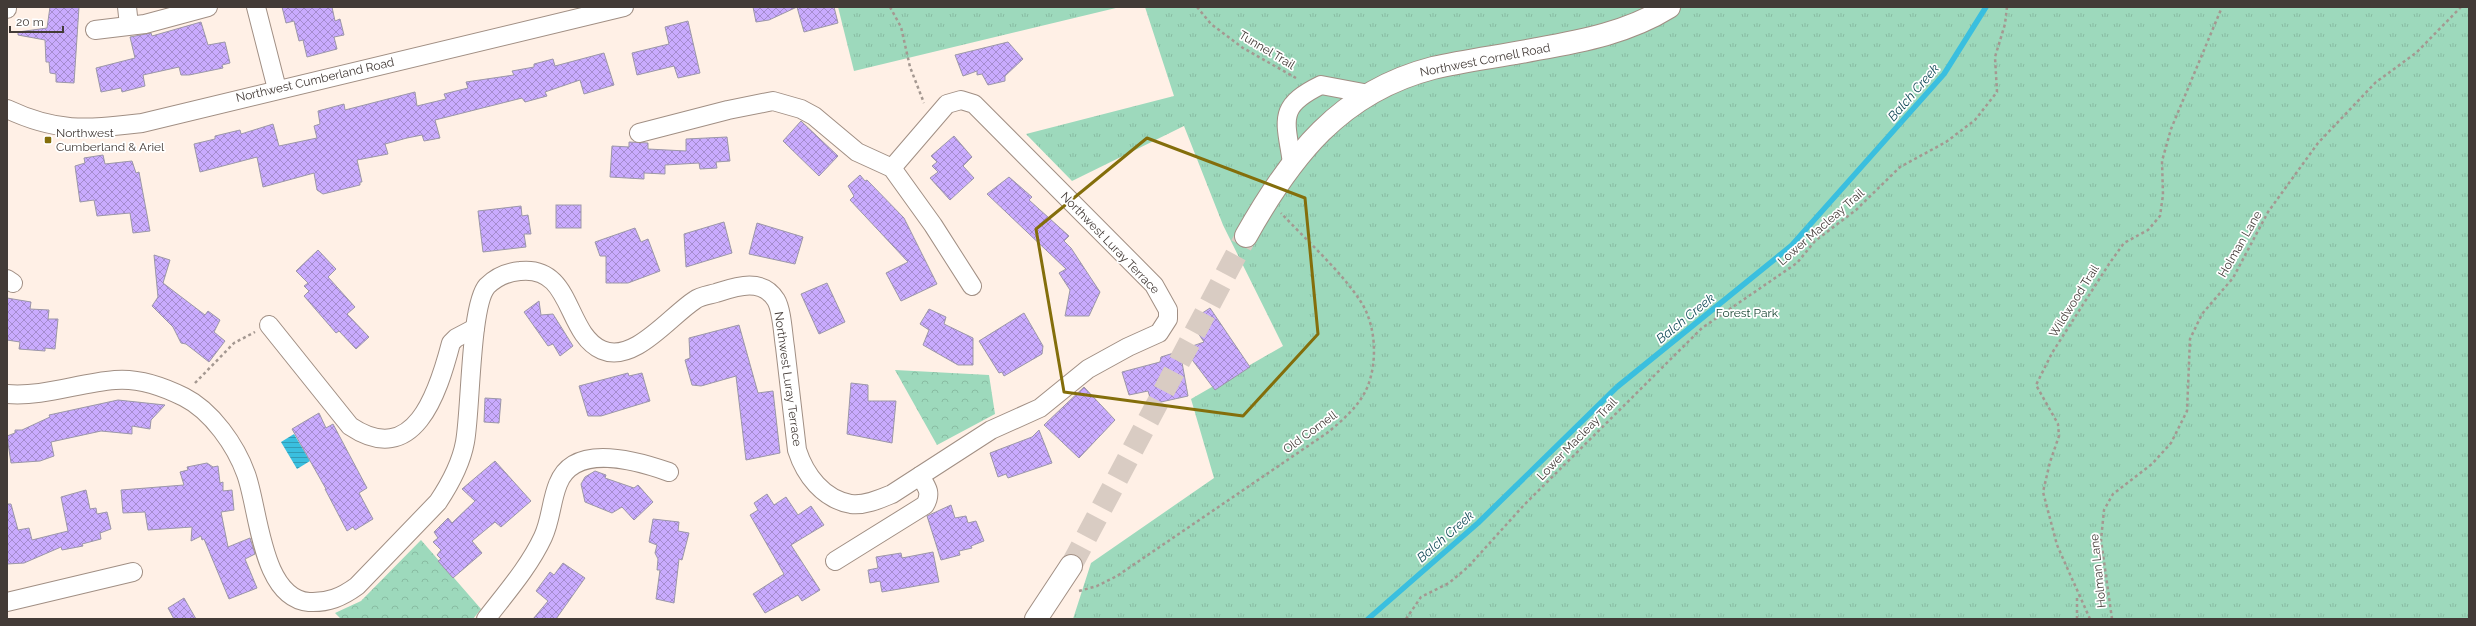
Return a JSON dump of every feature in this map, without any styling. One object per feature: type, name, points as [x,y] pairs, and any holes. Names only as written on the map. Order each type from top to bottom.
[{"type":"main road","name":"Northwest Cornell Road","points":[[1246,236],[1268,198],[1292,163],[1329,123],[1346,108],[1369,94],[1403,78],[1433,68],[1576,42],[1611,33],[1636,24],[1669,7]]},
{"type":"main road","points":[[1036,619],[1059,587],[1071,566]]},
{"type":"street","points":[[127,7],[129,26]]},
{"type":"street","points":[[95,30],[145,24],[208,7]]},
{"type":"street","points":[[256,7],[277,89]]},
{"type":"street","name":"Northwest Cumberland Road","points":[[7,109],[33,121],[58,126],[90,129],[142,123],[277,89],[624,7]]},
{"type":"street","points":[[1292,163],[1287,113],[1291,106],[1320,85],[1330,85],[1369,94]]},
{"type":"street","points":[[639,133],[728,110],[773,101],[782,102],[814,116],[857,152],[892,168],[933,225],[972,286]]},
{"type":"street","name":"Northwest Luray Terrace","points":[[7,394],[20,395],[55,391],[116,379],[157,385],[186,398],[209,417],[236,451],[246,475],[269,564],[275,579],[283,590],[306,601],[319,602],[333,600],[357,586],[438,502],[448,488],[465,442],[475,328],[481,296],[494,280],[508,272],[522,270],[545,274],[553,281],[587,337],[595,347],[614,353],[635,348],[696,299],[740,286],[753,285],[762,288],[776,300],[782,327],[797,450],[802,465],[809,477],[818,486],[839,500],[852,504],[874,501],[892,494],[990,430],[1040,408],[1088,369],[1128,347],[1159,333],[1164,326],[1168,314],[1164,299],[1154,286],[982,111],[968,101],[954,101],[947,104],[929,123],[892,168]]},
{"type":"street","points":[[269,325],[350,426],[368,436],[390,440],[398,438],[410,429],[426,412],[451,344],[456,338],[475,328]]},
{"type":"street","points":[[486,619],[532,558],[551,517],[558,485],[563,474],[572,466],[582,460],[594,458],[647,464],[669,472]]},
{"type":"street","points":[[835,561],[925,505],[930,497],[928,488],[920,476]]},
{"type":"street","points":[[7,602],[133,572]]},
{"type":"path","points":[[890,7],[901,27],[910,67],[924,103],[929,123]]},
{"type":"path","name":"Tunnel Trail","points":[[1197,7],[1211,24],[1243,48],[1296,78],[1308,93]]},
{"type":"path","name":"Lower Macleay Trail","points":[[1406,619],[1421,597],[1449,583],[1468,567],[1524,505],[1702,328],[1797,263],[1814,241],[1856,210],[1900,167],[1946,142],[1975,120],[1997,92],[1995,57],[2006,24],[2008,7]]},
{"type":"path","name":"Wildwood Trail","points":[[2090,619],[2077,594],[2057,545],[2043,492],[2050,462],[2059,436],[2058,424],[2036,385],[2052,353],[2124,243],[2148,230],[2160,216],[2163,195],[2162,161],[2171,129],[2222,7]]},
{"type":"path","name":"Holman Lane","points":[[2112,619],[2101,540],[2104,510],[2113,494],[2152,464],[2171,443],[2187,411],[2190,339],[2202,314],[2232,278],[2268,212],[2318,142],[2376,82],[2416,53],[2462,7]]},
{"type":"path","name":"Old Cornell","points":[[1059,587],[1074,592],[1080,591],[1117,576],[1327,433],[1343,420],[1367,388],[1373,365],[1373,342],[1369,317],[1361,302],[1268,198]]},
{"type":"path","points":[[186,398],[194,385],[234,343],[269,325]]},
{"type":"path","points":[[2077,594],[2077,619]]},
{"type":"highlighted area","points":[[1147,138],[1305,198],[1318,334],[1243,416],[1064,392],[1036,229]]},
{"type":"green space","points":[[838,7],[1120,7],[854,71]]},
{"type":"green space","name":"Forest Park","points":[[1145,7],[2469,7],[2469,619],[1073,619],[1091,563],[1214,478],[1191,399],[1283,346],[1223,225],[1184,126],[1072,181],[1026,134],[1174,96]]},
{"type":"green space","points":[[895,370],[989,375],[995,414],[937,445]]},
{"type":"green space","points":[[421,540],[481,609],[473,619],[341,619],[335,613],[361,601]]},
{"type":"water","points":[[294,434],[310,461],[297,469],[281,442]]},
{"type":"building","points":[[50,7],[79,7],[74,83],[56,82],[56,74],[50,73],[49,62],[46,62],[45,40],[18,35],[18,32],[47,28]]},
{"type":"building","points":[[282,7],[332,7],[335,21],[340,19],[344,35],[334,37],[337,49],[307,57],[303,40],[299,41],[294,21],[286,23]]},
{"type":"building","points":[[753,7],[797,7],[769,20],[756,22]]},
{"type":"building","points":[[797,7],[834,7],[838,23],[804,32]]},
{"type":"building","points":[[688,21],[700,73],[678,78],[674,66],[637,75],[632,53],[669,44],[665,27]]},
{"type":"building","points":[[201,22],[208,45],[225,42],[230,63],[222,65],[223,68],[189,75],[181,75],[179,67],[143,75],[145,86],[122,92],[121,88],[101,92],[96,68],[135,58],[130,37],[151,33],[152,36]]},
{"type":"building","points":[[1008,42],[1023,59],[1005,76],[1005,81],[988,85],[982,74],[977,75],[977,71],[963,76],[955,55]]},
{"type":"building","points":[[604,53],[614,85],[584,94],[580,80],[545,92],[547,96],[525,102],[522,98],[435,120],[440,138],[424,141],[422,135],[407,138],[385,144],[388,154],[357,160],[362,182],[360,182],[360,185],[323,194],[317,190],[314,173],[263,187],[257,157],[200,172],[194,144],[215,139],[215,136],[240,130],[241,134],[273,124],[279,146],[317,138],[314,126],[320,124],[318,111],[344,104],[345,110],[415,92],[417,106],[446,99],[444,94],[468,88],[466,82],[514,75],[512,71],[534,67],[534,64],[553,59],[555,66]]},
{"type":"building","points":[[801,121],[838,156],[819,176],[783,141]]},
{"type":"building","points":[[954,136],[972,157],[963,166],[974,178],[950,200],[930,178],[938,172],[932,166],[937,162],[931,156]]},
{"type":"building","points":[[727,137],[730,161],[716,162],[717,168],[700,169],[699,163],[665,165],[665,174],[644,173],[644,179],[610,177],[612,146],[629,147],[629,142],[648,143],[648,149],[686,151],[686,139]]},
{"type":"building","points":[[103,155],[105,164],[132,161],[136,173],[139,172],[150,231],[133,233],[130,213],[97,216],[94,200],[80,202],[75,166],[85,163],[84,158]]},
{"type":"building","points":[[860,175],[865,181],[867,180],[904,218],[937,284],[901,301],[886,273],[908,262],[850,200],[854,196],[848,186]]},
{"type":"building","points":[[1009,177],[1032,197],[1029,200],[1069,236],[1064,241],[1071,248],[1100,292],[1089,316],[1065,316],[1070,290],[1059,273],[1066,269],[987,194]]},
{"type":"building","points":[[556,205],[581,205],[581,228],[556,228]]},
{"type":"building","points":[[521,206],[522,216],[528,215],[531,234],[524,234],[526,247],[483,252],[478,211]]},
{"type":"building","points":[[724,222],[732,253],[686,267],[684,234]]},
{"type":"building","points":[[757,223],[803,237],[795,264],[749,254]]},
{"type":"building","points":[[635,228],[641,242],[648,239],[660,271],[628,283],[606,283],[606,256],[600,256],[595,242]]},
{"type":"building","points":[[318,250],[336,269],[328,277],[355,307],[347,314],[369,337],[356,349],[339,331],[336,333],[304,296],[309,291],[304,286],[308,283],[296,271]]},
{"type":"building","points":[[154,255],[170,260],[163,283],[205,315],[208,311],[220,320],[214,332],[225,341],[209,362],[186,344],[181,343],[173,327],[152,306],[158,297]]},
{"type":"building","points":[[827,283],[845,322],[819,334],[801,294]]},
{"type":"building","points":[[7,298],[31,302],[30,309],[49,310],[48,319],[58,319],[55,349],[45,348],[45,351],[19,349],[20,342],[7,340]]},
{"type":"building","points":[[539,301],[541,315],[553,314],[573,346],[560,356],[553,344],[548,346],[524,312]]},
{"type":"building","points":[[1210,308],[1250,367],[1215,390],[1184,349],[1204,342],[1190,321]]},
{"type":"building","points":[[929,309],[946,317],[944,324],[973,338],[973,365],[958,365],[923,345],[929,330],[920,324]]},
{"type":"building","points":[[1024,313],[1043,346],[1042,354],[1004,376],[1002,372],[999,373],[979,341]]},
{"type":"building","points":[[739,325],[758,393],[773,391],[780,453],[746,460],[736,376],[701,386],[692,385],[685,360],[690,358],[689,338]]},
{"type":"building","points":[[1180,351],[1188,396],[1152,404],[1148,391],[1129,395],[1122,372],[1160,362],[1161,357]]},
{"type":"building","points":[[628,373],[629,376],[642,373],[650,401],[601,416],[588,416],[579,386]]},
{"type":"building","points":[[851,383],[868,385],[868,401],[896,401],[892,443],[847,434]]},
{"type":"building","points":[[1084,387],[1115,420],[1079,458],[1044,425]]},
{"type":"building","points":[[485,398],[501,399],[499,423],[484,422]]},
{"type":"building","points":[[118,400],[165,405],[151,420],[150,429],[132,426],[132,434],[101,431],[51,442],[54,456],[40,461],[11,463],[7,436],[15,433],[15,430],[22,430],[50,417],[49,415]]},
{"type":"building","points":[[319,413],[326,428],[333,424],[367,488],[359,493],[373,519],[355,530],[353,527],[347,531],[326,489],[292,429]]},
{"type":"building","points":[[1039,430],[1052,463],[1008,478],[1006,474],[998,477],[990,453],[1032,437]]},
{"type":"building","points":[[495,461],[531,501],[501,527],[495,522],[472,541],[482,553],[453,578],[438,561],[441,559],[437,555],[441,550],[433,542],[438,538],[434,532],[448,518],[452,523],[475,501],[462,489]]},
{"type":"building","points":[[207,463],[213,467],[218,466],[220,483],[223,482],[223,491],[232,490],[234,510],[221,512],[228,547],[250,538],[255,554],[245,559],[257,588],[229,599],[204,539],[202,540],[201,536],[191,541],[192,527],[148,530],[145,512],[123,513],[121,490],[184,485],[180,472],[188,470],[187,467]]},
{"type":"building","points":[[595,471],[606,475],[605,478],[634,488],[638,485],[653,502],[634,520],[622,507],[612,513],[585,502],[581,484],[585,477]]},
{"type":"building","points":[[86,490],[90,509],[96,508],[97,514],[107,512],[111,529],[100,533],[101,539],[82,544],[83,546],[62,550],[61,547],[24,563],[7,564],[7,504],[11,504],[18,530],[29,528],[32,540],[68,531],[61,497]]},
{"type":"building","points":[[767,494],[774,505],[786,497],[798,515],[811,506],[824,525],[791,545],[820,590],[802,601],[798,595],[765,613],[753,594],[784,574],[750,515],[758,510],[754,503]]},
{"type":"building","points":[[951,505],[955,518],[966,516],[968,523],[976,521],[984,541],[971,546],[972,548],[959,551],[960,555],[941,560],[927,516]]},
{"type":"building","points":[[653,519],[679,522],[678,531],[689,533],[682,560],[679,559],[674,603],[656,599],[660,570],[657,570],[658,559],[655,553],[657,545],[649,542]]},
{"type":"building","points":[[933,552],[939,582],[882,592],[880,581],[870,583],[868,570],[878,568],[876,557],[901,553],[902,558]]},
{"type":"building","points":[[563,563],[585,578],[556,619],[533,619],[548,601],[536,591],[550,572],[554,575]]},
{"type":"building","points":[[184,598],[196,619],[174,619],[168,608]]},
{"type":"waterway","name":"Balch Creek","points":[[1368,619],[1478,523],[1617,387],[1791,246],[1944,74],[1986,7]]},
{"type":"tunnel","points":[[1071,566],[1246,236]]},
{"type":"place","name":"Northwest Cumberland & Ariel","points":[[48,140]]}]
